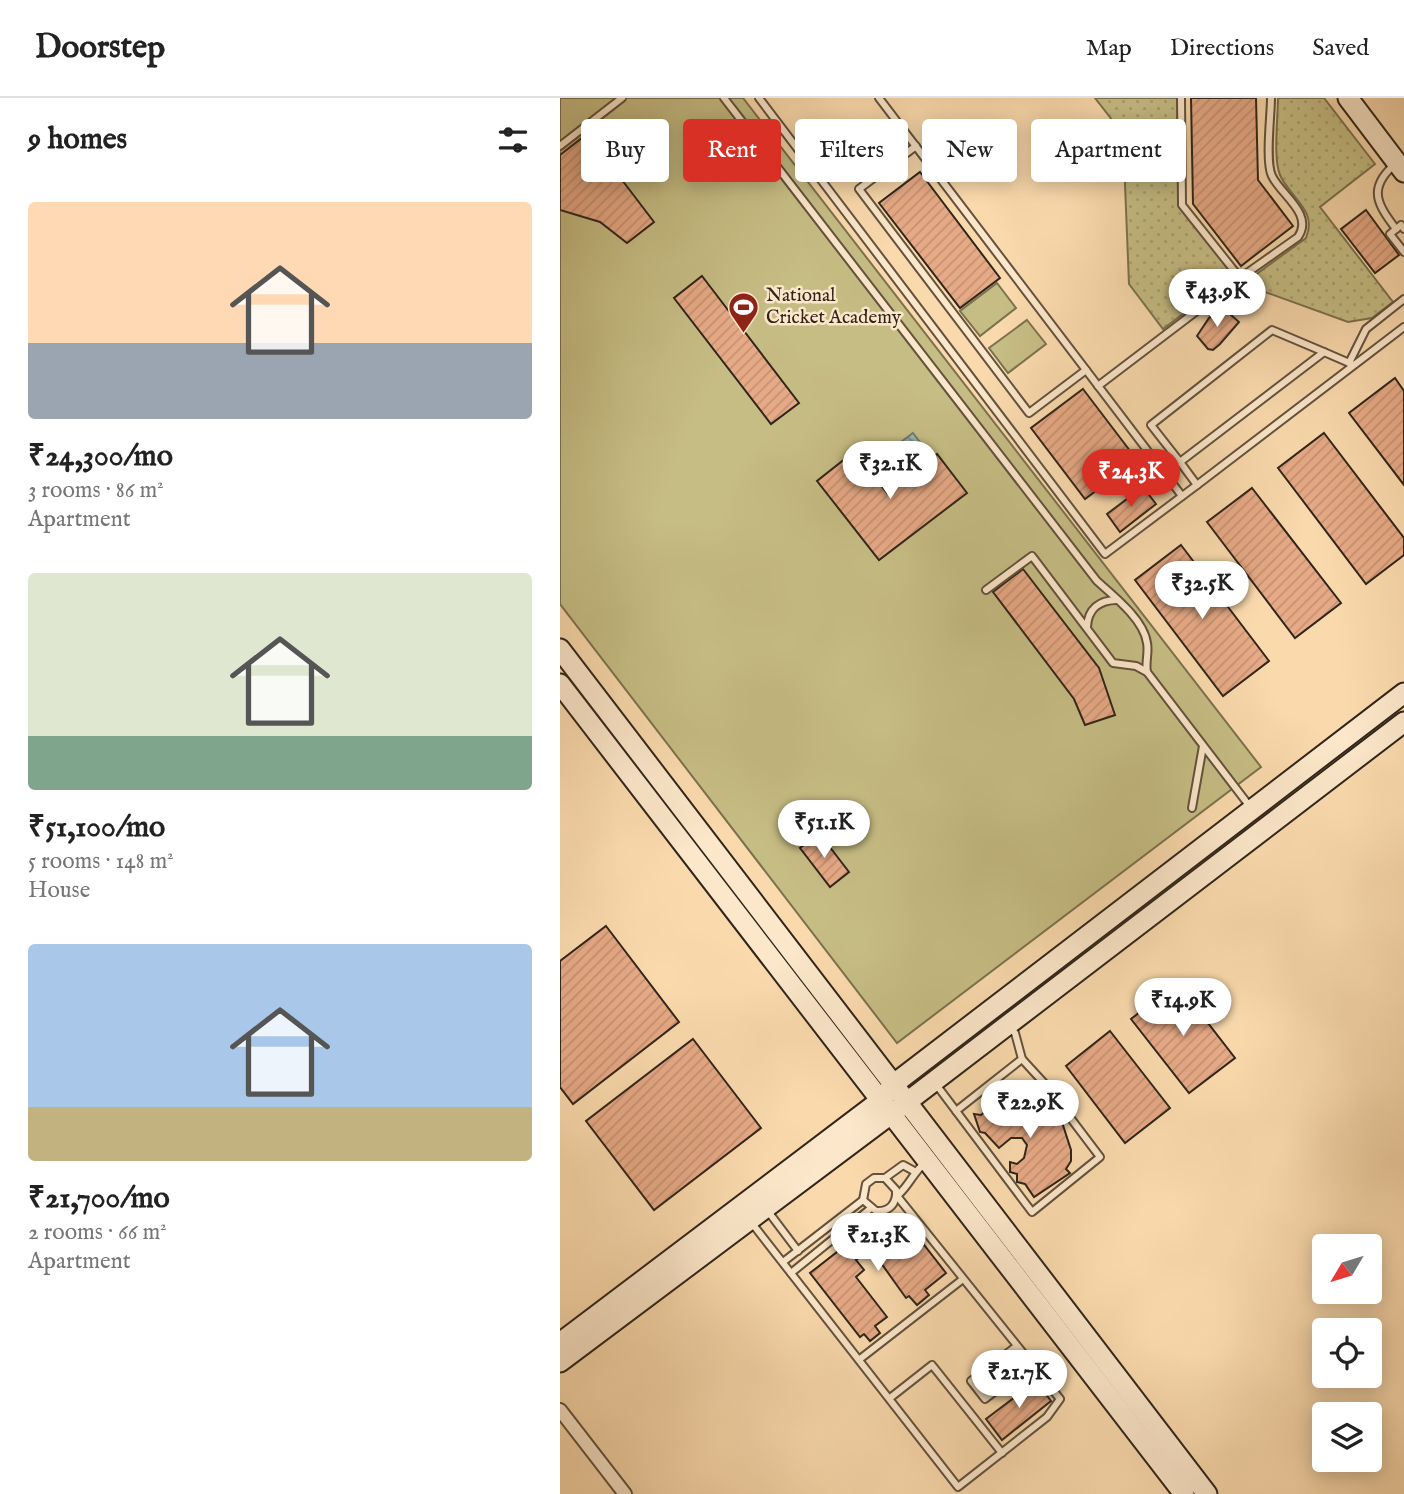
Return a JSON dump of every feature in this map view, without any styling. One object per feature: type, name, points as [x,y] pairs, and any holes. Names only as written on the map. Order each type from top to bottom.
[{"type":"main road","points":[[1348,98],[1401,167]]},
{"type":"main road","points":[[560,649],[1207,1494]]},
{"type":"main road","points":[[560,684],[886,1107],[921,1166],[1184,1494]]},
{"type":"main road","points":[[560,1362],[766,1209],[886,1107],[894,1084],[1404,693]]},
{"type":"main road","points":[[560,1343],[886,1107],[907,1102],[1404,722]]},
{"type":"street","points":[[560,1409],[625,1494]]},
{"type":"lane","points":[[560,146],[622,98]]},
{"type":"lane","points":[[724,98],[1097,582],[1118,600],[1144,633],[1148,644],[1147,672]]},
{"type":"lane","points":[[759,98],[1105,554],[1404,327]]},
{"type":"lane","points":[[879,98],[1182,496]]},
{"type":"lane","points":[[1181,98],[1182,205],[1240,278]]},
{"type":"lane","points":[[1098,386],[1298,237],[1302,229],[1301,215],[1270,174],[1271,98]]},
{"type":"lane","points":[[916,146],[859,189],[1029,413],[1086,370]]},
{"type":"lane","points":[[1401,167],[1383,177],[1377,197],[1378,204],[1400,229],[1390,234],[1404,252]]},
{"type":"lane","points":[[1352,364],[1366,329],[1404,299]]},
{"type":"lane","points":[[1197,485],[1151,425],[1272,330],[1352,364]]},
{"type":"lane","points":[[1180,462],[1324,352]]},
{"type":"lane","points":[[986,590],[1032,555],[1113,663],[1136,666],[1147,672],[1252,810]]},
{"type":"lane","points":[[1087,628],[1094,608],[1105,601],[1118,600]]},
{"type":"lane","points":[[1192,808],[1203,746]]},
{"type":"lane","points":[[933,1082],[1032,1212],[1100,1157],[1044,1083],[1022,1059],[1015,1033],[1007,1025]]},
{"type":"lane","points":[[956,1111],[1022,1059]]},
{"type":"lane","points":[[791,1273],[870,1209],[887,1210],[908,1187],[921,1166],[903,1165],[895,1168],[885,1178]]},
{"type":"lane","points":[[750,1221],[958,1487],[1047,1418],[1060,1399],[897,1196],[894,1185],[885,1178],[874,1178],[866,1184],[863,1200],[783,1262]]},
{"type":"lane","points":[[863,1200],[870,1209]]},
{"type":"lane","points":[[766,1209],[798,1251]]},
{"type":"lane","points":[[860,1359],[963,1279]]},
{"type":"lane","points":[[1017,1346],[971,1381],[985,1399],[1031,1363]]},
{"type":"lane","points":[[890,1398],[932,1365],[1002,1453]]},
{"type":"shaded area","name":"National Cricket Academy","points":[[560,98],[743,98],[759,119],[683,119],[683,182],[781,182],[781,147],[795,165],[795,182],[808,182],[1261,767],[897,1043],[560,604]]},
{"type":"shaded area","points":[[1095,98],[1178,98],[1178,119],[1111,119]]},
{"type":"shaded area","points":[[1278,98],[1324,98],[1375,164],[1320,207],[1393,302],[1372,318],[1348,322],[1243,284],[1306,238],[1309,228],[1306,212],[1284,183],[1278,168]]},
{"type":"shaded area","points":[[1125,182],[1180,182],[1180,205],[1234,275],[1163,329],[1129,284]]},
{"type":"shaded area","points":[[997,283],[1016,308],[980,336],[960,311]]},
{"type":"shaded area","points":[[1027,320],[1046,344],[1008,373],[989,348]]},
{"type":"water","points":[[913,433],[925,449],[892,474],[880,458]]},
{"type":"building","points":[[1191,98],[1256,98],[1258,180],[1293,226],[1241,266],[1193,204]]},
{"type":"building","points":[[581,139],[581,182],[624,182],[654,222],[627,243],[600,222],[560,210],[560,155]]},
{"type":"building","points":[[920,172],[922,182],[928,182],[1000,278],[960,308],[879,203]]},
{"type":"building","points":[[1366,210],[1399,255],[1375,273],[1341,229]]},
{"type":"building","points":[[702,276],[799,403],[771,424],[674,298]]},
{"type":"building","points":[[1222,307],[1239,322],[1220,344],[1213,350],[1208,349],[1197,336],[1209,318]]},
{"type":"building","points":[[1395,378],[1404,391],[1404,485],[1349,413]]},
{"type":"building","points":[[1083,389],[1137,460],[1085,499],[1031,428]]},
{"type":"building","points":[[1324,433],[1404,538],[1404,555],[1366,584],[1278,468]]},
{"type":"building","points":[[855,451],[887,493],[937,454],[967,493],[879,560],[817,481]]},
{"type":"building","points":[[1143,487],[1156,504],[1120,532],[1107,514]]},
{"type":"building","points":[[1252,488],[1341,603],[1295,638],[1207,522]]},
{"type":"building","points":[[1181,545],[1269,661],[1223,696],[1135,580]]},
{"type":"building","points":[[1023,569],[1099,668],[1115,715],[1085,725],[1074,699],[993,592]]},
{"type":"building","points":[[819,833],[849,872],[830,887],[800,848]]},
{"type":"building","points":[[606,926],[679,1022],[573,1104],[560,1087],[560,961]]},
{"type":"building","points":[[1177,983],[1235,1058],[1189,1093],[1131,1019]]},
{"type":"building","points":[[1110,1031],[1170,1108],[1125,1143],[1066,1066]]},
{"type":"building","points":[[693,1039],[761,1128],[654,1210],[586,1121]]},
{"type":"building","points":[[1007,1092],[1010,1096],[1025,1095],[1036,1100],[1046,1112],[1060,1116],[1071,1150],[1071,1161],[1066,1169],[1070,1173],[1034,1197],[1025,1184],[1017,1182],[1017,1174],[1010,1172],[1010,1162],[1017,1164],[1024,1158],[1027,1145],[1022,1138],[1011,1138],[999,1148],[985,1133],[980,1132],[974,1114],[981,1115]]},
{"type":"building","points":[[882,1217],[890,1228],[903,1218],[946,1273],[925,1290],[929,1295],[917,1305],[909,1296],[906,1298],[871,1249],[856,1260],[864,1270],[856,1277],[887,1317],[875,1326],[880,1333],[870,1341],[864,1334],[860,1337],[810,1273]]},
{"type":"building","points":[[1036,1381],[1051,1401],[1002,1440],[986,1419]]},
{"type":"place","name":"National Cricket Academy","points":[[743,334]]}]
